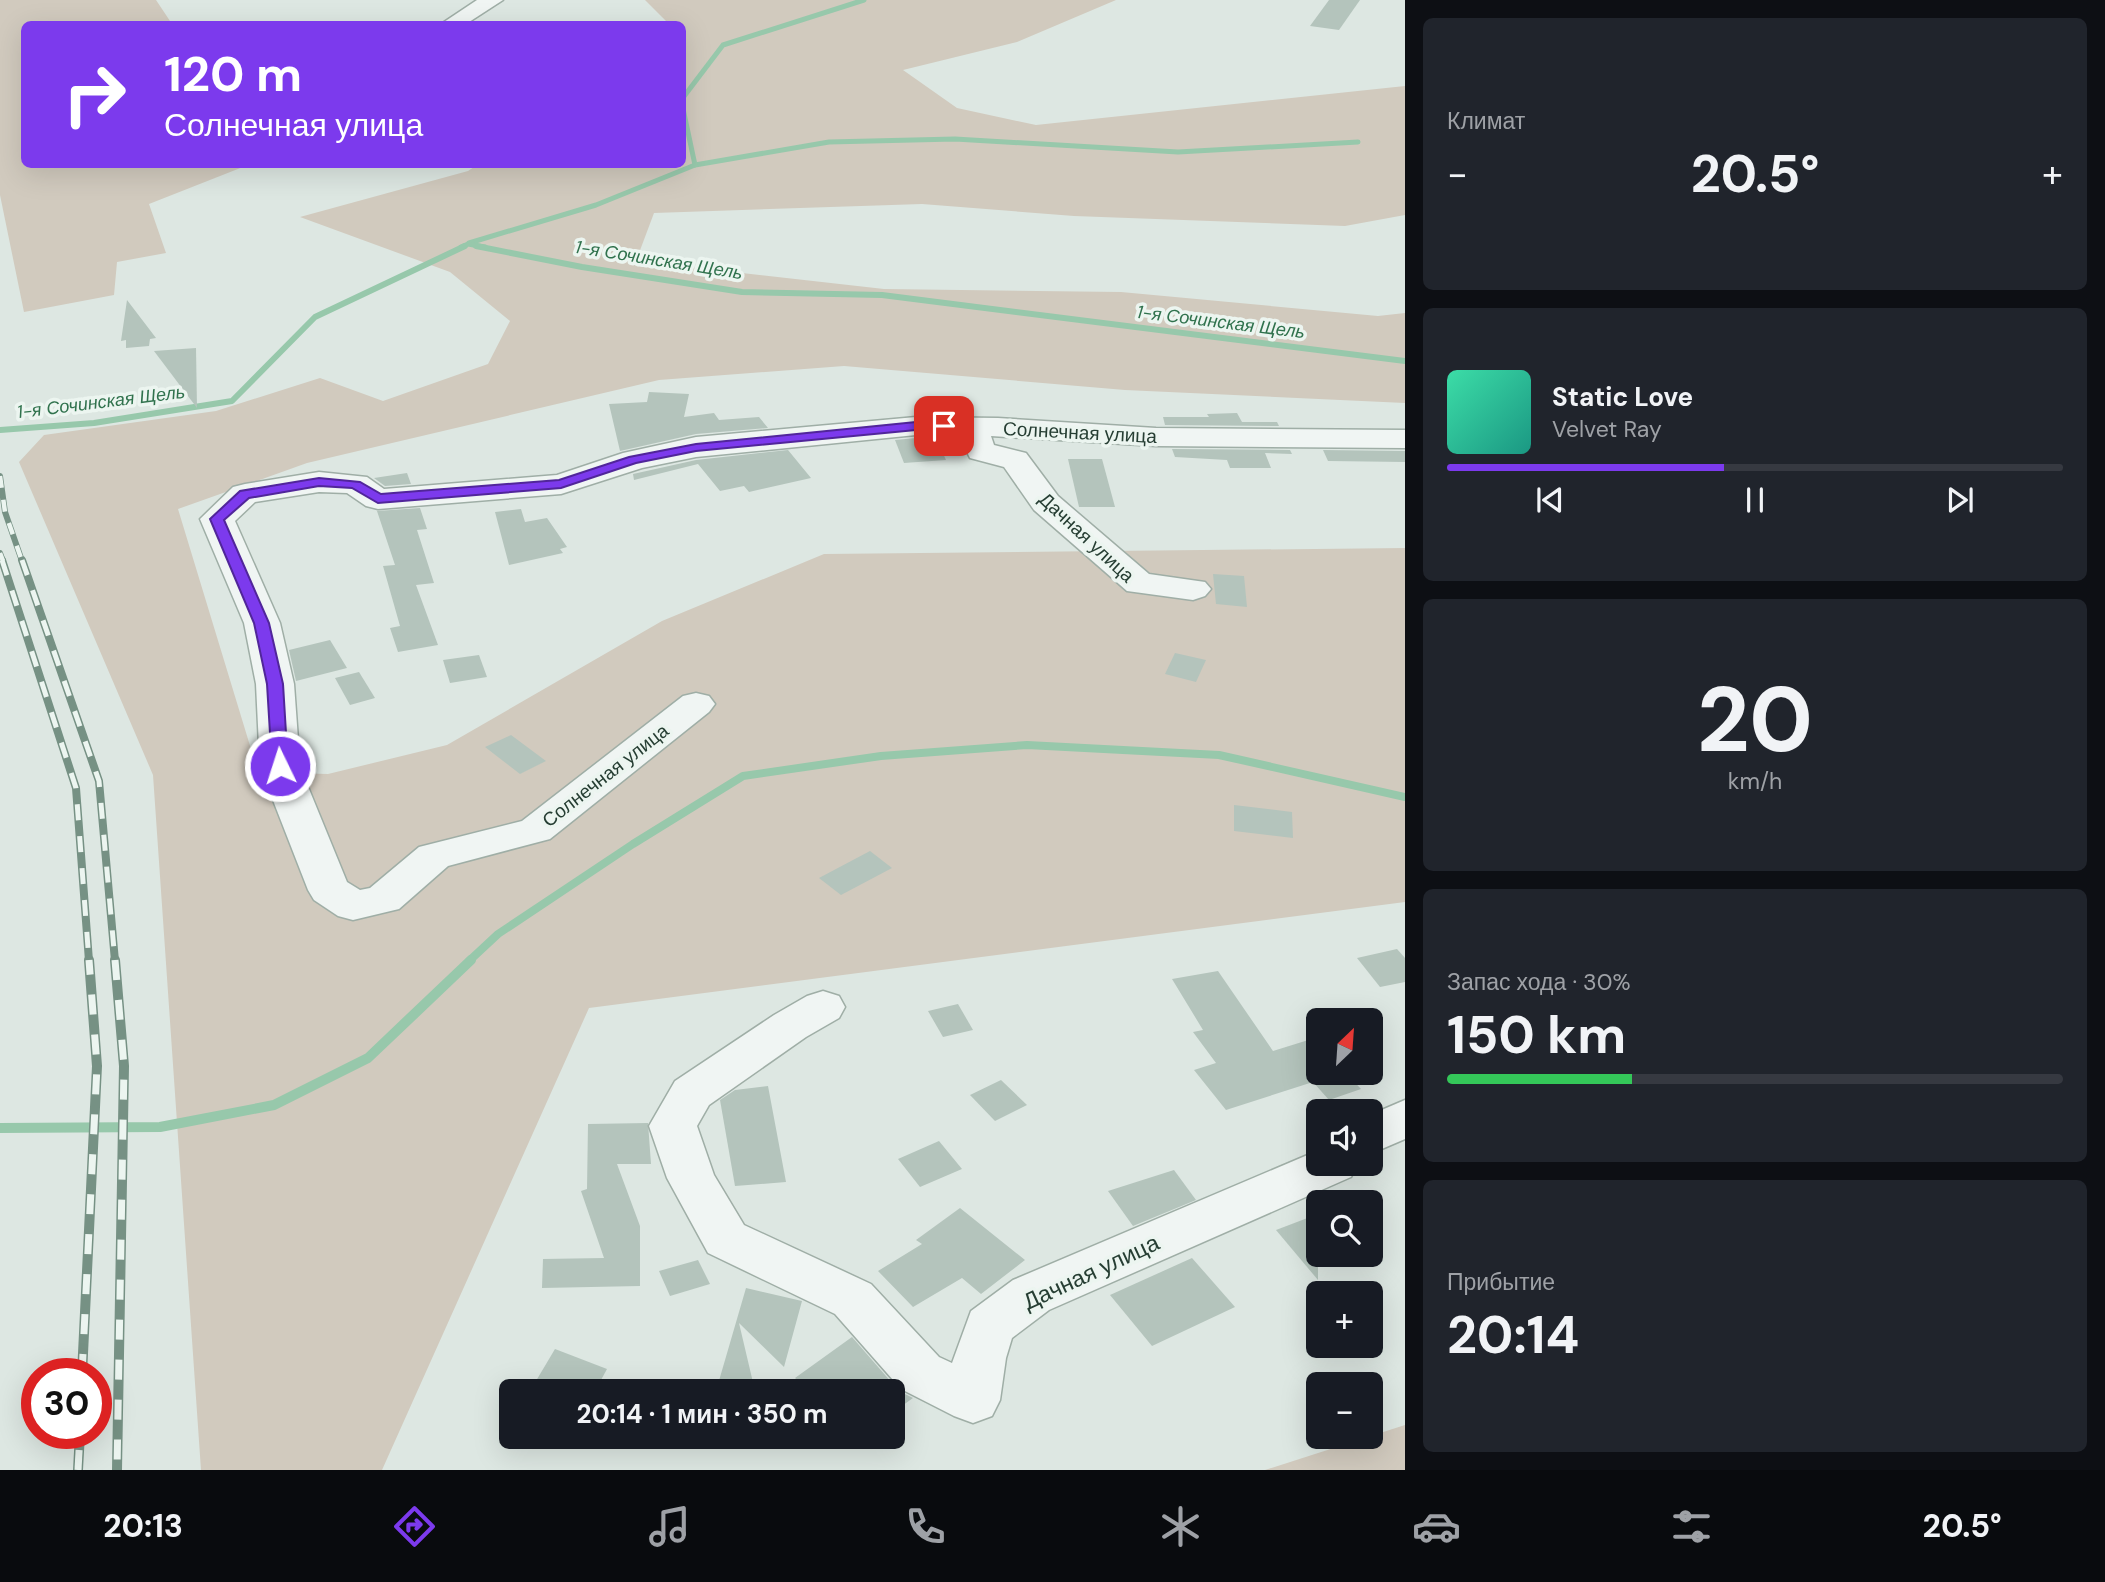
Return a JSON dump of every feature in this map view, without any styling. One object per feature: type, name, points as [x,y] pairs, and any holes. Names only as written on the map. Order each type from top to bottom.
[{"type":"street","points":[[457,21],[492,0]]},
{"type":"street","name":"Солнечная улица","points":[[696,704],[536,830],[434,856],[384,899],[353,906],[328,890],[280,766],[275,684],[262,623],[217,519],[245,494],[319,482],[355,484],[378,499],[561,484],[634,460],[696,447],[916,426],[1156,437],[1405,439]]},
{"type":"street","name":"Дачная улица","points":[[971,427],[981,451],[1015,460],[1046,503],[1139,584],[1194,589]]},
{"type":"street","name":"Дачная улица","points":[[823,1007],[790,1026],[692,1093],[673,1126],[691,1178],[726,1240],[853,1299],[920,1373],[973,1400],[979,1358],[990,1326],[1031,1296],[1307,1176]]},
{"type":"street","points":[[1383,1129],[1405,1118]]},
{"type":"shaded area","points":[[0,0],[156,0],[170,21],[21,21],[21,168],[240,168],[149,204],[166,253],[117,262],[114,295],[24,312],[0,195]]},
{"type":"shaded area","points":[[645,0],[1116,0],[1017,42],[903,70],[957,108],[1036,125],[1405,86],[1405,215],[1345,226],[1074,216],[922,204],[654,213],[636,261],[884,289],[1121,292],[1378,316],[1405,313],[1405,403],[1125,390],[844,366],[659,380],[307,463],[178,509],[258,772],[328,774],[447,745],[662,621],[824,554],[1405,548],[1405,902],[589,1008],[382,1470],[201,1470],[153,775],[19,462],[44,435],[216,411],[320,378],[383,401],[488,364],[510,321],[450,272],[300,217],[472,168],[686,168],[686,21],[666,21]]},
{"type":"shaded area","points":[[1405,1425],[1405,1470],[1265,1470],[1330,1449],[1383,1449],[1383,1432]]},
{"type":"building","points":[[1329,0],[1360,0],[1339,30],[1310,26]]},
{"type":"building","points":[[127,300],[156,338],[150,339],[149,346],[126,348],[126,340],[121,341]]},
{"type":"building","points":[[196,348],[197,408],[154,351]]},
{"type":"building","points":[[649,392],[689,394],[684,417],[714,413],[719,420],[759,417],[768,428],[696,434],[620,451],[609,404],[647,402]]},
{"type":"building","points":[[1237,413],[1242,422],[1277,422],[1279,426],[1165,425],[1163,417],[1209,417],[1207,414]]},
{"type":"building","points":[[936,438],[946,460],[904,463],[895,440]]},
{"type":"building","points":[[1172,449],[1290,450],[1292,454],[1265,453],[1271,468],[1230,468],[1227,460],[1175,457]]},
{"type":"building","points":[[788,450],[811,478],[749,492],[744,486],[720,491],[698,464],[634,480],[633,474],[696,460]]},
{"type":"building","points":[[1323,450],[1405,451],[1405,462],[1328,461]]},
{"type":"building","points":[[1068,459],[1102,459],[1115,507],[1079,507]]},
{"type":"building","points":[[407,473],[411,484],[385,486],[374,478]]},
{"type":"building","points":[[420,508],[427,529],[417,530],[434,583],[416,585],[438,645],[398,652],[390,628],[400,626],[383,566],[395,565],[377,511]]},
{"type":"building","points":[[521,509],[525,522],[547,518],[567,547],[560,549],[563,553],[509,565],[495,512]]},
{"type":"building","points":[[1213,574],[1244,576],[1247,607],[1216,604]]},
{"type":"building","points":[[330,640],[347,668],[296,681],[289,650]]},
{"type":"building","points":[[1175,653],[1206,660],[1196,682],[1165,674]]},
{"type":"building","points":[[479,655],[487,677],[450,683],[443,660]]},
{"type":"building","points":[[359,672],[375,698],[350,705],[335,678]]},
{"type":"building","points":[[511,735],[546,761],[520,774],[485,747]]},
{"type":"building","points":[[1234,805],[1292,812],[1293,838],[1234,831]]},
{"type":"building","points":[[870,851],[892,868],[841,895],[819,878]]},
{"type":"building","points":[[1397,949],[1405,958],[1405,982],[1380,987],[1357,958]]},
{"type":"building","points":[[1218,971],[1273,1051],[1306,1041],[1306,1084],[1226,1110],[1194,1070],[1216,1063],[1193,1032],[1203,1030],[1172,979]]},
{"type":"building","points":[[958,1004],[973,1030],[943,1037],[928,1011]]},
{"type":"building","points":[[1001,1080],[1027,1105],[995,1121],[970,1095]]},
{"type":"building","points":[[1316,1085],[1357,1085],[1361,1089],[1332,1099],[1328,1099]]},
{"type":"building","points":[[768,1086],[786,1182],[735,1186],[720,1100],[735,1090]]},
{"type":"building","points":[[648,1123],[651,1164],[617,1164],[640,1226],[640,1286],[542,1288],[543,1259],[604,1258],[581,1191],[587,1189],[588,1124]]},
{"type":"building","points":[[939,1141],[962,1169],[920,1187],[898,1159]]},
{"type":"building","points":[[1174,1170],[1196,1200],[1133,1226],[1108,1191]]},
{"type":"building","points":[[960,1208],[1025,1260],[981,1294],[962,1278],[913,1307],[878,1271],[922,1244],[916,1240]]},
{"type":"building","points":[[1306,1219],[1306,1266],[1276,1230]]},
{"type":"building","points":[[1192,1258],[1235,1307],[1152,1346],[1110,1295]]},
{"type":"building","points":[[698,1260],[710,1284],[670,1296],[659,1271]]},
{"type":"building","points":[[1307,1267],[1318,1267],[1318,1280]]},
{"type":"building","points":[[746,1288],[802,1301],[784,1367],[739,1323],[752,1379],[719,1379]]},
{"type":"building","points":[[852,1337],[889,1379],[796,1379]]},
{"type":"building","points":[[555,1349],[607,1369],[602,1379],[537,1379]]},
{"type":"building","points":[[905,1394],[913,1398],[905,1404]]},
{"type":"waterway","points":[[686,94],[723,45],[864,0]]},
{"type":"waterway","points":[[686,123],[695,165]]},
{"type":"waterway","points":[[695,165],[829,142],[955,139],[1178,152],[1358,142]]},
{"type":"waterway","points":[[469,243],[596,205],[695,165]]},
{"type":"waterway","name":"1-я Сочинская Щель","points":[[461,247],[468,244],[485,247]]},
{"type":"waterway","name":"1-я Сочинская Щель","points":[[0,430],[94,423],[232,401],[315,317],[465,246]]},
{"type":"waterway","name":"1-я Сочинская Щель","points":[[476,246],[582,267],[742,292],[882,295],[1405,361]]},
{"type":"waterway","points":[[469,961],[498,934],[633,844],[743,776],[881,756],[1027,745],[1219,755],[1405,797]]},
{"type":"waterway","points":[[0,1128],[160,1127],[274,1105],[368,1058],[471,960]]},
{"type":"railway","points":[[0,476],[5,512],[22,561]]},
{"type":"railway","points":[[0,553],[3,561]]},
{"type":"railway","points":[[2,560],[76,788],[89,961]]},
{"type":"railway","points":[[22,560],[99,781],[115,961]]},
{"type":"railway","points":[[83,1358],[97,1066],[89,960]]},
{"type":"railway","points":[[115,960],[124,1066],[117,1470]]},
{"type":"railway","points":[[78,1470],[79,1449]]},
{"type":"route","points":[[280,766],[275,684],[262,623],[217,519],[245,494],[319,482],[355,484],[378,499],[561,484],[634,460],[696,447],[916,426],[944,426]]}]
